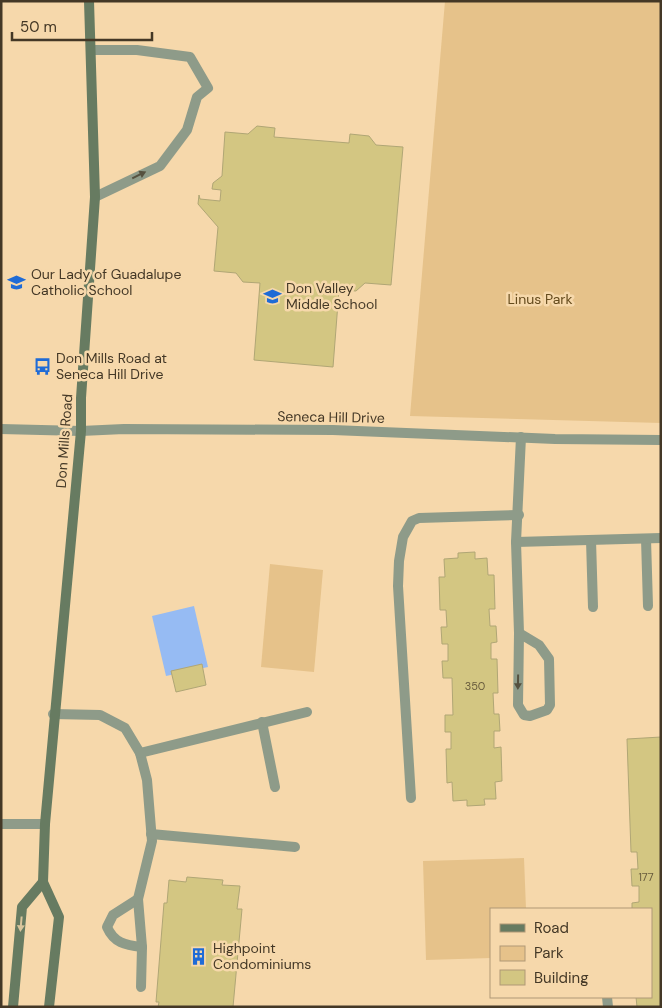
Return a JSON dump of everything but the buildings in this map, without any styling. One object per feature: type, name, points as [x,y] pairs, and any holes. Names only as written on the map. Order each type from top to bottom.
[{"type":"main road","name":"Don Mills Road","points":[[50,1007],[58,917],[43,882],[45,824],[53,714],[81,431],[95,197],[90,1]]},
{"type":"main road","points":[[13,1007],[22,907],[43,882]]},
{"type":"street","points":[[91,50],[137,50],[190,57],[208,88],[197,97],[187,130],[160,166],[95,197]]},
{"type":"street","name":"Seneca Hill Drive","points":[[1,428],[81,431],[124,429],[334,430],[661,440]]},
{"type":"street","points":[[519,633],[539,645],[549,660],[550,705],[547,710],[530,716],[524,715],[518,705],[519,633],[516,542],[519,515],[521,437]]},
{"type":"street","points":[[411,798],[398,586],[399,561],[405,532],[412,521],[419,518],[519,515]]},
{"type":"street","points":[[516,542],[661,538]]},
{"type":"street","points":[[646,539],[648,606]]},
{"type":"street","points":[[591,540],[593,607]]},
{"type":"street","points":[[140,753],[307,712]]},
{"type":"street","points":[[53,714],[100,715],[125,728],[140,753],[147,780],[152,841],[138,899],[142,948],[141,987]]},
{"type":"street","points":[[262,722],[275,787]]},
{"type":"street","points":[[1,824],[45,824]]},
{"type":"street","points":[[151,834],[295,847]]},
{"type":"street","points":[[138,899],[113,915],[107,927],[111,936],[122,944],[142,948]]},
{"type":"green space","name":"Linus Park","points":[[445,1],[661,1],[661,423],[410,416]]},
{"type":"green space","points":[[270,564],[323,570],[314,672],[261,667]]},
{"type":"green space","points":[[524,858],[526,908],[490,908],[490,958],[426,960],[423,861]]},
{"type":"water","points":[[194,606],[208,667],[166,676],[152,616]]},
{"type":"place","name":"Our Lady of Guadalupe Catholic School","points":[[17,282]]},
{"type":"place","name":"Don Valley Middle School","points":[[272,296]]},
{"type":"place","name":"Don Mills Road at Seneca Hill Drive","points":[[42,366]]},
{"type":"place","name":"Highpoint Condominiums","points":[[199,956]]}]
